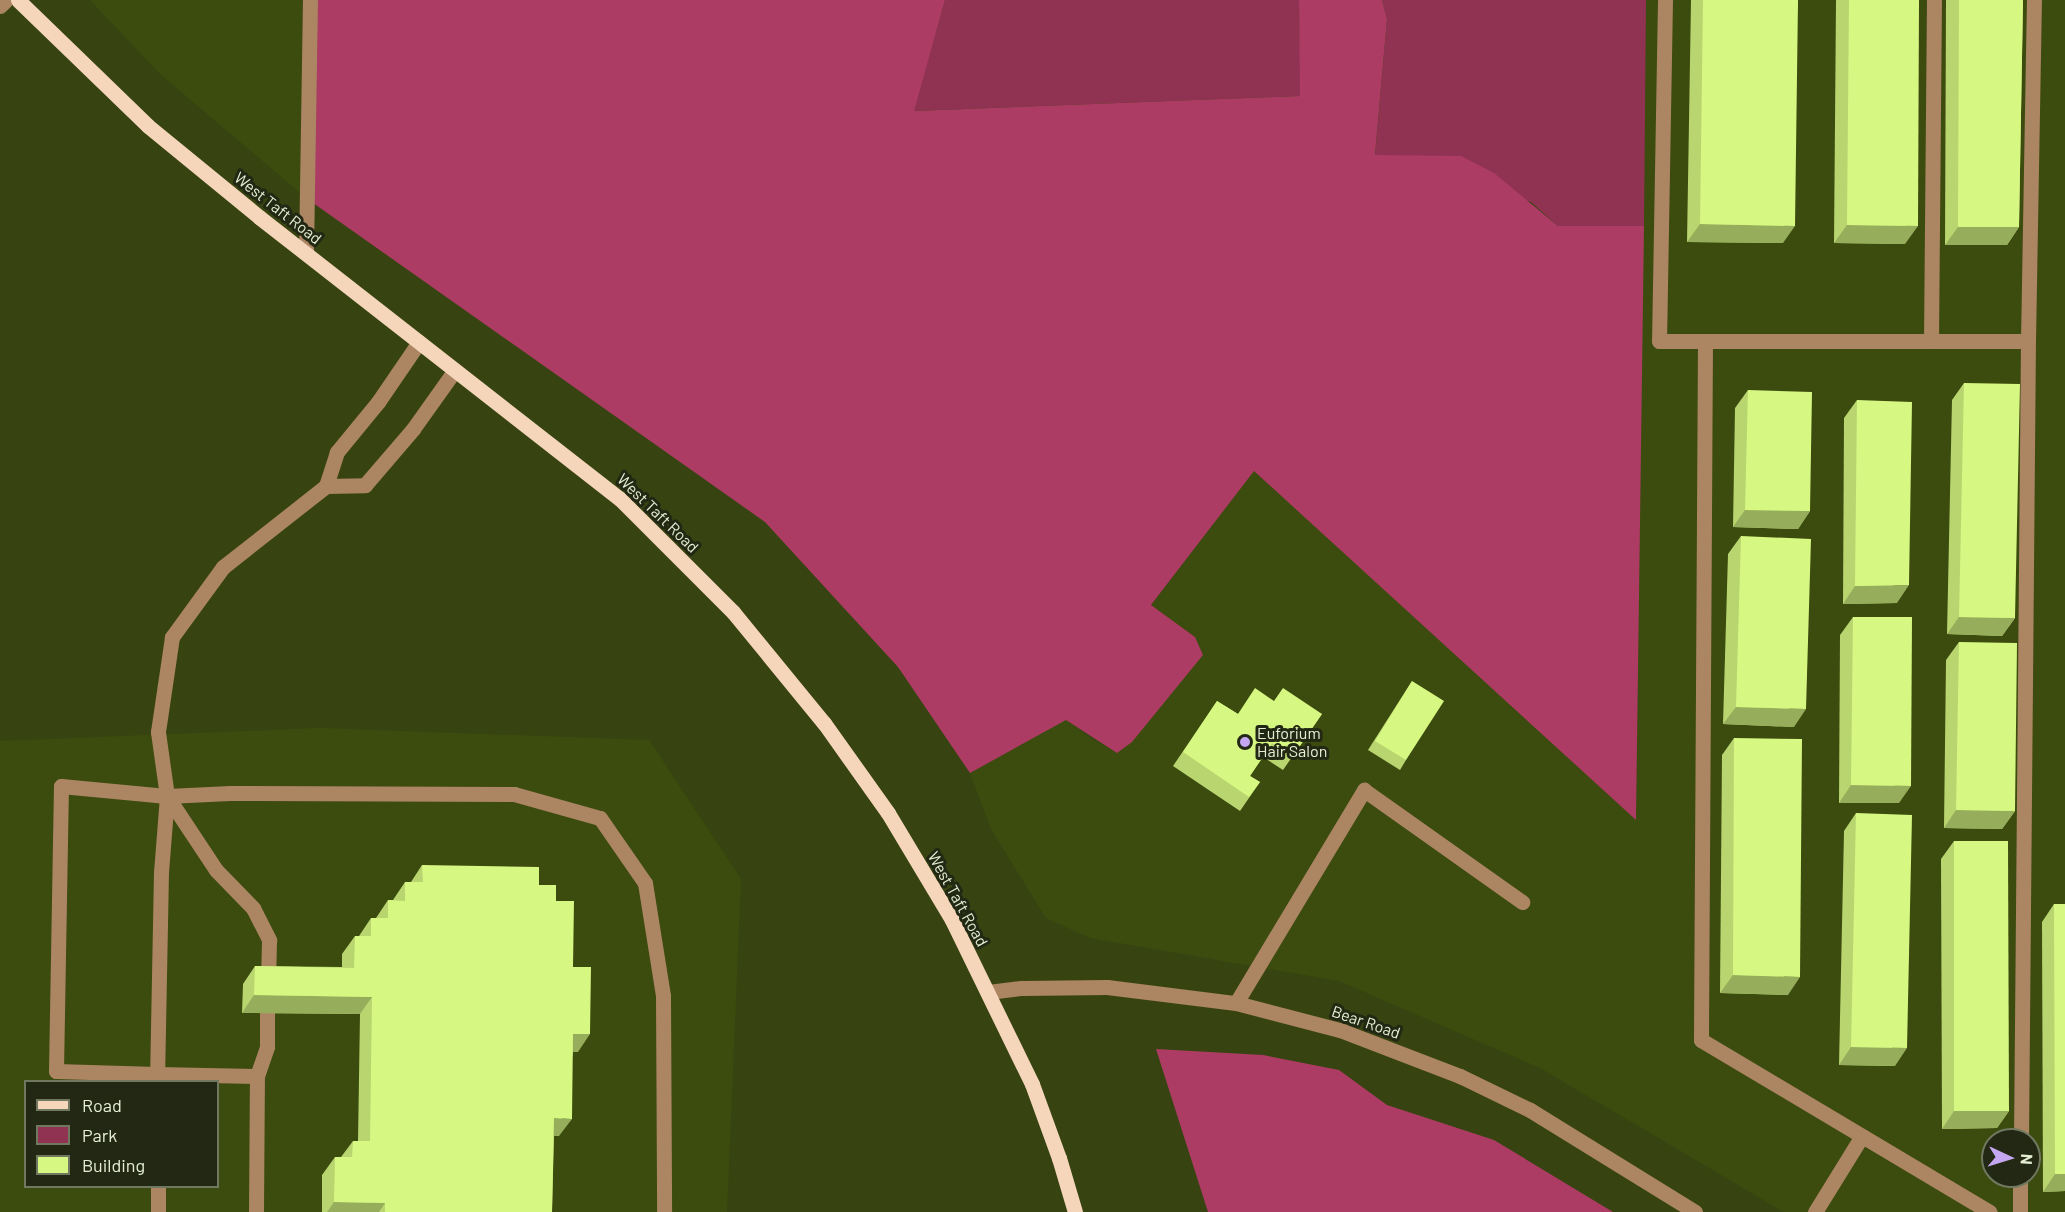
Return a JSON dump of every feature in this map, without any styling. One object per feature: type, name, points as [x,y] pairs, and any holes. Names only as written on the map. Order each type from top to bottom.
[{"type":"main road","name":"West Taft Road","points":[[18,0],[148,126],[620,499],[734,612],[824,723],[888,813],[952,920],[1032,1084],[1059,1158],[1075,1212]]},
{"type":"street","points":[[0,6],[6,0]]},
{"type":"street","points":[[306,253],[310,0]]},
{"type":"street","points":[[1665,0],[1659,341],[2028,341]]},
{"type":"street","points":[[1930,341],[1934,0]]},
{"type":"street","points":[[2021,1128],[2028,341],[2034,0]]},
{"type":"street","points":[[1705,341],[1701,1040],[1990,1212]]},
{"type":"street","points":[[157,1078],[161,872],[167,796],[158,732],[172,637],[223,567],[326,486],[337,452],[378,402],[419,342]]},
{"type":"street","points":[[326,486],[365,485],[413,429],[455,370]]},
{"type":"street","points":[[257,1076],[157,1078],[56,1071],[61,786],[167,796],[230,793],[514,794],[600,818],[645,883],[662,984],[664,1212]]},
{"type":"street","points":[[1236,1003],[1364,790],[1522,902]]},
{"type":"street","points":[[167,796],[216,870],[253,908],[269,939],[268,984]]},
{"type":"street","name":"Bear Road","points":[[988,992],[1022,988],[1107,987],[1236,1003],[1340,1030],[1460,1076],[1530,1110],[1695,1212]]},
{"type":"street","points":[[256,1212],[257,1076],[267,1047],[267,1013]]},
{"type":"street","points":[[1815,1212],[1862,1136]]},
{"type":"street","points":[[158,1188],[158,1212]]},
{"type":"street","points":[[2020,1188],[2020,1212]]},
{"type":"shaded area","points":[[90,0],[310,0],[306,198],[160,74]]},
{"type":"shaded area","points":[[310,0],[945,0],[914,111],[1300,96],[1299,0],[1382,0],[1387,19],[1375,155],[1461,156],[1494,173],[1558,226],[1644,226],[1636,820],[1254,471],[1151,605],[1195,637],[1203,655],[1132,742],[1117,753],[1066,720],[970,773],[898,667],[765,522],[306,198]]},
{"type":"shaded area","points":[[1645,0],[2065,0],[2065,1212],[1784,1212],[1540,1068],[1339,981],[1090,938],[1046,918],[991,829],[970,773],[1066,719],[1092,739],[1118,753],[1195,637],[1151,606],[1254,470],[1636,819]]},
{"type":"shaded area","points":[[320,728],[649,740],[741,879],[727,1212],[0,1212],[0,741]]},
{"type":"shaded area","points":[[1156,1049],[1263,1055],[1339,1070],[1387,1105],[1494,1140],[1613,1212],[1208,1212]]},
{"type":"green space","points":[[945,0],[1299,0],[1301,96],[913,111]]},
{"type":"green space","points":[[1382,0],[1646,0],[1644,226],[1558,226],[1531,202],[1401,157],[1375,156],[1387,19]]},
{"type":"building","points":[[1703,0],[1798,0],[1795,226],[1700,224]]},
{"type":"building","points":[[1849,0],[1919,0],[1918,226],[1847,225]]},
{"type":"building","points":[[1959,0],[2023,0],[2019,227],[1958,227]]},
{"type":"building","points":[[1964,383],[2020,384],[2015,618],[1959,617]]},
{"type":"building","points":[[1748,390],[1812,392],[1810,511],[1745,510]]},
{"type":"building","points":[[1857,400],[1912,402],[1909,585],[1855,586]]},
{"type":"building","points":[[1741,536],[1811,539],[1806,709],[1736,707]]},
{"type":"building","points":[[1853,617],[1912,617],[1911,786],[1851,785]]},
{"type":"building","points":[[1959,642],[2017,643],[2015,811],[1956,810]]},
{"type":"building","points":[[1412,681],[1444,701],[1406,760],[1375,741]]},
{"type":"building","name":"Euforium Hair Salon","points":[[1255,688],[1274,701],[1283,688],[1322,714],[1293,756],[1272,743],[1250,776],[1260,782],[1249,797],[1183,752],[1217,701],[1238,714]]},
{"type":"building","points":[[1734,738],[1802,739],[1800,977],[1733,975]]},
{"type":"building","points":[[1856,813],[1912,815],[1907,1048],[1851,1047]]},
{"type":"building","points":[[1954,841],[2008,841],[2009,1111],[1954,1111]]},
{"type":"building","points":[[422,865],[539,867],[539,885],[556,885],[556,901],[574,901],[573,967],[591,967],[590,1034],[573,1034],[572,1119],[554,1118],[552,1212],[385,1212],[385,1203],[334,1202],[335,1157],[352,1157],[353,1141],[370,1141],[372,997],[254,995],[255,966],[354,968],[355,936],[371,936],[371,918],[388,918],[388,900],[405,901],[405,882],[423,882]]},
{"type":"building","points":[[2054,904],[2065,904],[2065,1174],[2055,1174]]},
{"type":"place","name":"Euforium Hair Salon","points":[[1245,742]]}]
